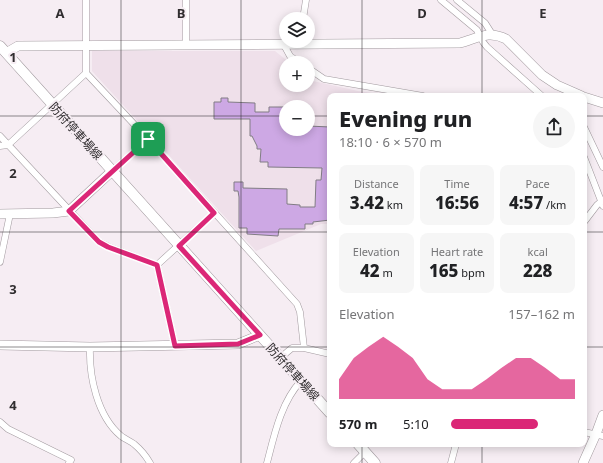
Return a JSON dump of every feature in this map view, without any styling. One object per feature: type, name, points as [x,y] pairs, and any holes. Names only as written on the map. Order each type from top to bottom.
[{"type":"main road","name":"防府停車場線","points":[[3,49],[327,410]]},
{"type":"main road","points":[[361,447],[375,463]]},
{"type":"street","points":[[86,0],[86,73],[148,139],[297,304],[300,312],[304,348]]},
{"type":"street","points":[[186,0],[186,45]]},
{"type":"street","points":[[304,12],[306,0]]},
{"type":"street","points":[[441,0],[477,30],[487,47],[539,93]]},
{"type":"street","points":[[457,0],[485,22],[492,34]]},
{"type":"street","points":[[315,43],[460,43],[492,34],[499,35],[506,39],[547,78],[557,85],[576,93]]},
{"type":"street","points":[[3,49],[18,46],[279,45]]},
{"type":"street","points":[[0,146],[8,145],[86,73]]},
{"type":"street","points":[[315,73],[324,79],[406,93]]},
{"type":"street","points":[[587,97],[603,103]]},
{"type":"street","points":[[587,133],[603,167]]},
{"type":"street","points":[[0,136],[99,242],[108,247],[157,265]]},
{"type":"street","points":[[0,214],[53,213],[69,211],[148,139]]},
{"type":"street","points":[[587,164],[603,202],[597,205],[587,218]]},
{"type":"street","points":[[157,265],[214,213]]},
{"type":"street","points":[[0,262],[10,214]]},
{"type":"street","points":[[157,265],[175,346]]},
{"type":"street","points":[[0,344],[90,347],[238,344],[260,335]]},
{"type":"street","points":[[90,347],[89,362],[92,378],[106,420],[121,436],[145,455],[150,463]]},
{"type":"street","points":[[280,358],[292,348],[304,348],[327,353]]},
{"type":"street","points":[[267,463],[276,425],[294,388],[302,381]]},
{"type":"street","points":[[582,463],[600,435],[603,415]]},
{"type":"street","points":[[0,422],[8,429],[71,460],[70,463]]},
{"type":"street","points":[[587,433],[600,435]]},
{"type":"street","points":[[451,463],[455,447]]},
{"type":"street","points":[[354,463],[365,452]]},
{"type":"shaded area","points":[[92,51],[275,51],[281,56],[279,56],[279,92],[315,92],[315,81],[372,93],[327,93],[327,224],[321,224],[256,251],[92,71]]},
{"type":"building","points":[[221,98],[228,98],[228,102],[255,103],[255,112],[269,112],[269,107],[279,107],[279,136],[315,136],[315,126],[327,127],[327,220],[313,222],[313,224],[305,224],[305,229],[279,229],[278,236],[247,234],[247,228],[239,228],[239,197],[238,191],[234,191],[234,182],[243,182],[243,188],[287,189],[287,204],[300,205],[300,207],[315,207],[316,180],[321,180],[322,168],[268,167],[268,162],[260,162],[261,149],[257,149],[252,136],[250,136],[250,119],[214,119],[214,102],[221,102]]},
{"type":"route","points":[[148,139],[214,213],[179,246],[260,335],[238,344],[175,346],[157,265],[108,247],[99,242],[69,211],[148,139]]}]
